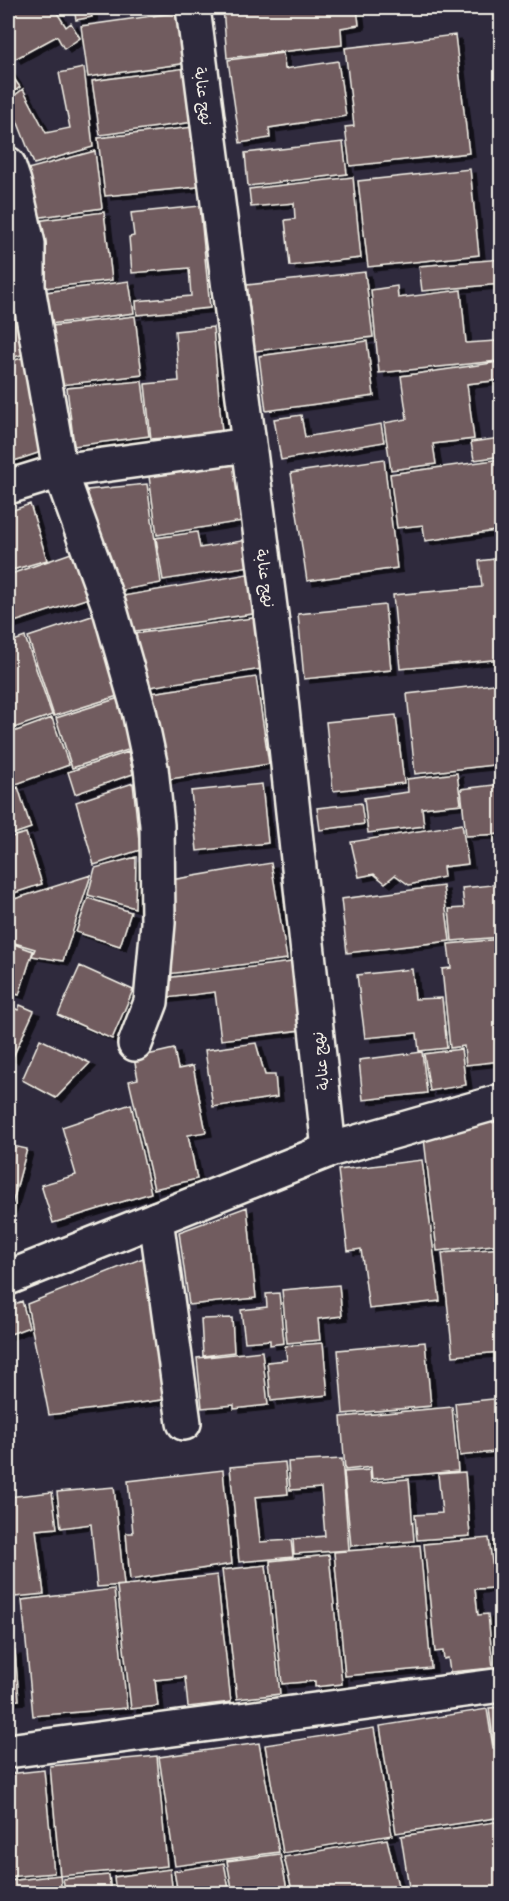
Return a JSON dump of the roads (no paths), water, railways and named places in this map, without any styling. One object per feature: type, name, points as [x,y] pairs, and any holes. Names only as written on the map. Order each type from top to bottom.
[{"type":"street","name":"نهج عنابة","points":[[193,8],[277,662],[329,1150]]},
{"type":"street","points":[[8,164],[28,244],[28,287],[60,471],[109,606],[140,711],[151,768],[157,825],[158,923],[150,1002],[135,1044]]},
{"type":"street","points":[[8,487],[60,471],[248,446]]},
{"type":"street","points":[[8,1278],[329,1150],[501,1101]]},
{"type":"street","points":[[156,1219],[184,1423]]},
{"type":"street","points":[[8,1751],[501,1685]]}]
